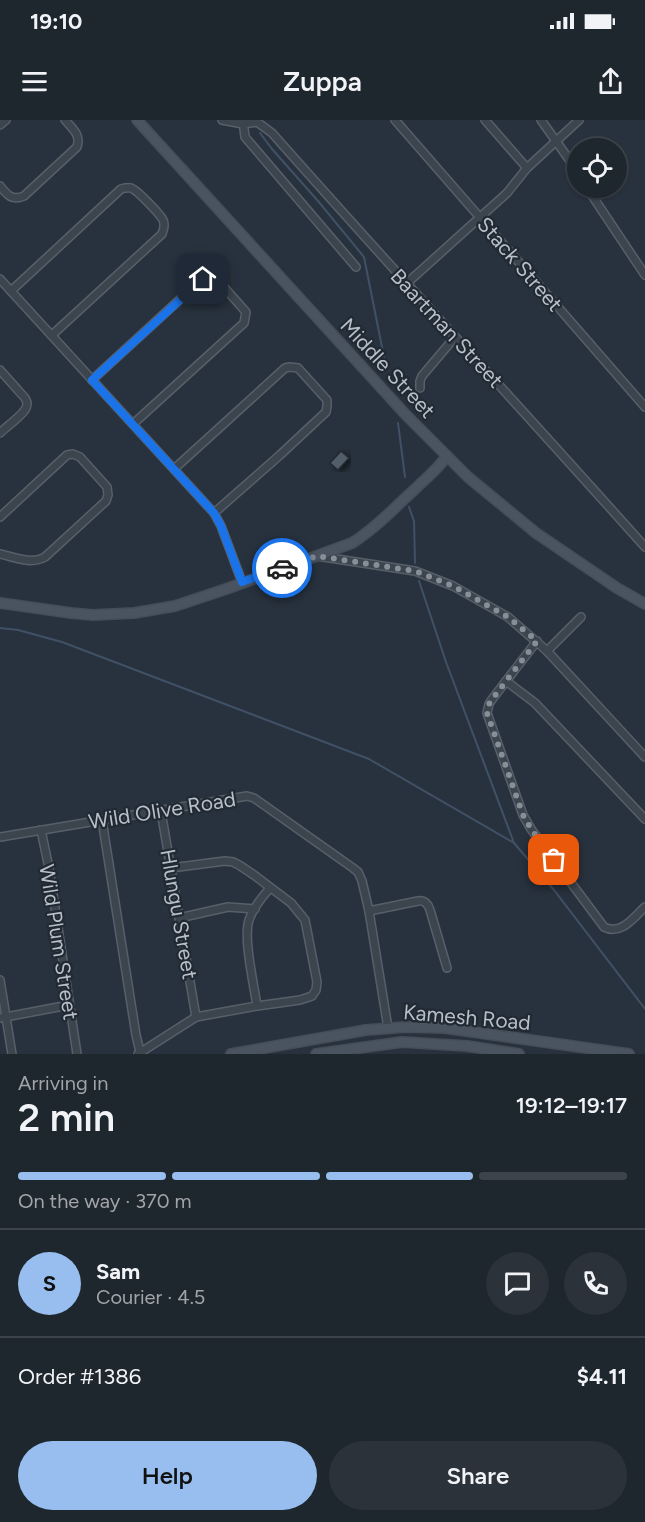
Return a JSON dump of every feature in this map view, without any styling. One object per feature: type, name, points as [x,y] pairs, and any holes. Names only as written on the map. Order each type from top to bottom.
[{"type":"main road","name":"Middle Street","points":[[137,120],[406,415],[447,456],[536,533],[617,588],[645,604]]},
{"type":"main road","points":[[0,603],[71,614],[114,615],[175,606],[352,543],[363,536],[447,456]]},
{"type":"main road","name":"Kamesh Road","points":[[231,1054],[303,1040],[406,1027],[445,1028],[629,1054]]},
{"type":"main road","name":"Kamesh Road","points":[[316,1054],[402,1042],[443,1044],[519,1054]]},
{"type":"street","points":[[0,125],[6,120]]},
{"type":"street","points":[[0,186],[9,197],[24,196],[77,147],[77,134],[64,120]]},
{"type":"street","name":"Baartman Street","points":[[222,120],[257,122],[268,129],[645,547]]},
{"type":"street","name":"Stack Street","points":[[395,120],[645,407]]},
{"type":"street","points":[[485,120],[527,168]]},
{"type":"street","points":[[541,120],[567,156]]},
{"type":"street","points":[[406,284],[507,193],[527,168],[579,120]]},
{"type":"street","points":[[243,122],[245,137],[356,267]]},
{"type":"street","points":[[11,291],[121,189],[134,189],[156,212],[163,220],[162,234],[52,335]]},
{"type":"street","points":[[594,198],[645,275]]},
{"type":"street","points":[[92,380],[203,279],[214,278],[223,286],[246,312],[244,323],[133,424]]},
{"type":"street","points":[[0,279],[214,513],[242,582]]},
{"type":"street","points":[[420,388],[422,376],[456,337]]},
{"type":"street","points":[[174,469],[285,368],[298,368],[327,400],[326,412],[214,513]]},
{"type":"street","points":[[0,370],[25,398],[27,407],[0,433]]},
{"type":"street","points":[[0,517],[67,455],[73,454],[80,457],[107,487],[106,501],[45,557],[32,561],[0,554]]},
{"type":"street","points":[[317,556],[415,571],[453,586],[508,617],[547,651],[645,757]]},
{"type":"street","points":[[547,651],[581,617]]},
{"type":"street","points":[[537,641],[490,701],[487,717],[523,815],[604,927],[611,930],[621,928],[645,907]]},
{"type":"street","points":[[506,681],[535,703],[645,819]]},
{"type":"street","name":"Wild Olive Road","points":[[0,837],[247,796],[254,798],[355,869],[362,881],[388,1028]]},
{"type":"street","name":"Hlungu Street","points":[[161,811],[196,1017]]},
{"type":"street","points":[[102,820],[139,1053],[196,1017],[312,996],[317,982],[305,920],[291,903],[233,862],[171,868]]},
{"type":"street","name":"Wild Plum Street","points":[[41,830],[49,868],[77,1054]]},
{"type":"street","points":[[257,1006],[247,934],[249,920],[270,888]]},
{"type":"street","points":[[369,911],[422,900],[427,903],[447,968]]},
{"type":"street","points":[[179,918],[228,907],[255,909]]},
{"type":"street","points":[[0,980],[3,1018],[12,1054]]},
{"type":"street","points":[[3,1018],[69,1005]]},
{"type":"building","points":[[341,451],[349,458],[338,470],[330,463]]},
{"type":"waterway","points":[[260,133],[364,257],[384,357]]},
{"type":"waterway","points":[[398,423],[405,477]]},
{"type":"waterway","points":[[409,507],[414,521],[415,563]]},
{"type":"waterway","points":[[419,581],[446,662],[514,843]]},
{"type":"waterway","points":[[0,628],[18,630],[62,642],[369,759],[514,843],[554,890],[645,1009]]},
{"type":"way so far","points":[[282,568],[317,556],[415,571],[453,586],[508,617],[537,641],[489,704],[487,717],[523,815],[554,860]]},
{"type":"route","points":[[203,279],[92,380],[214,513],[242,582],[282,568]]}]
